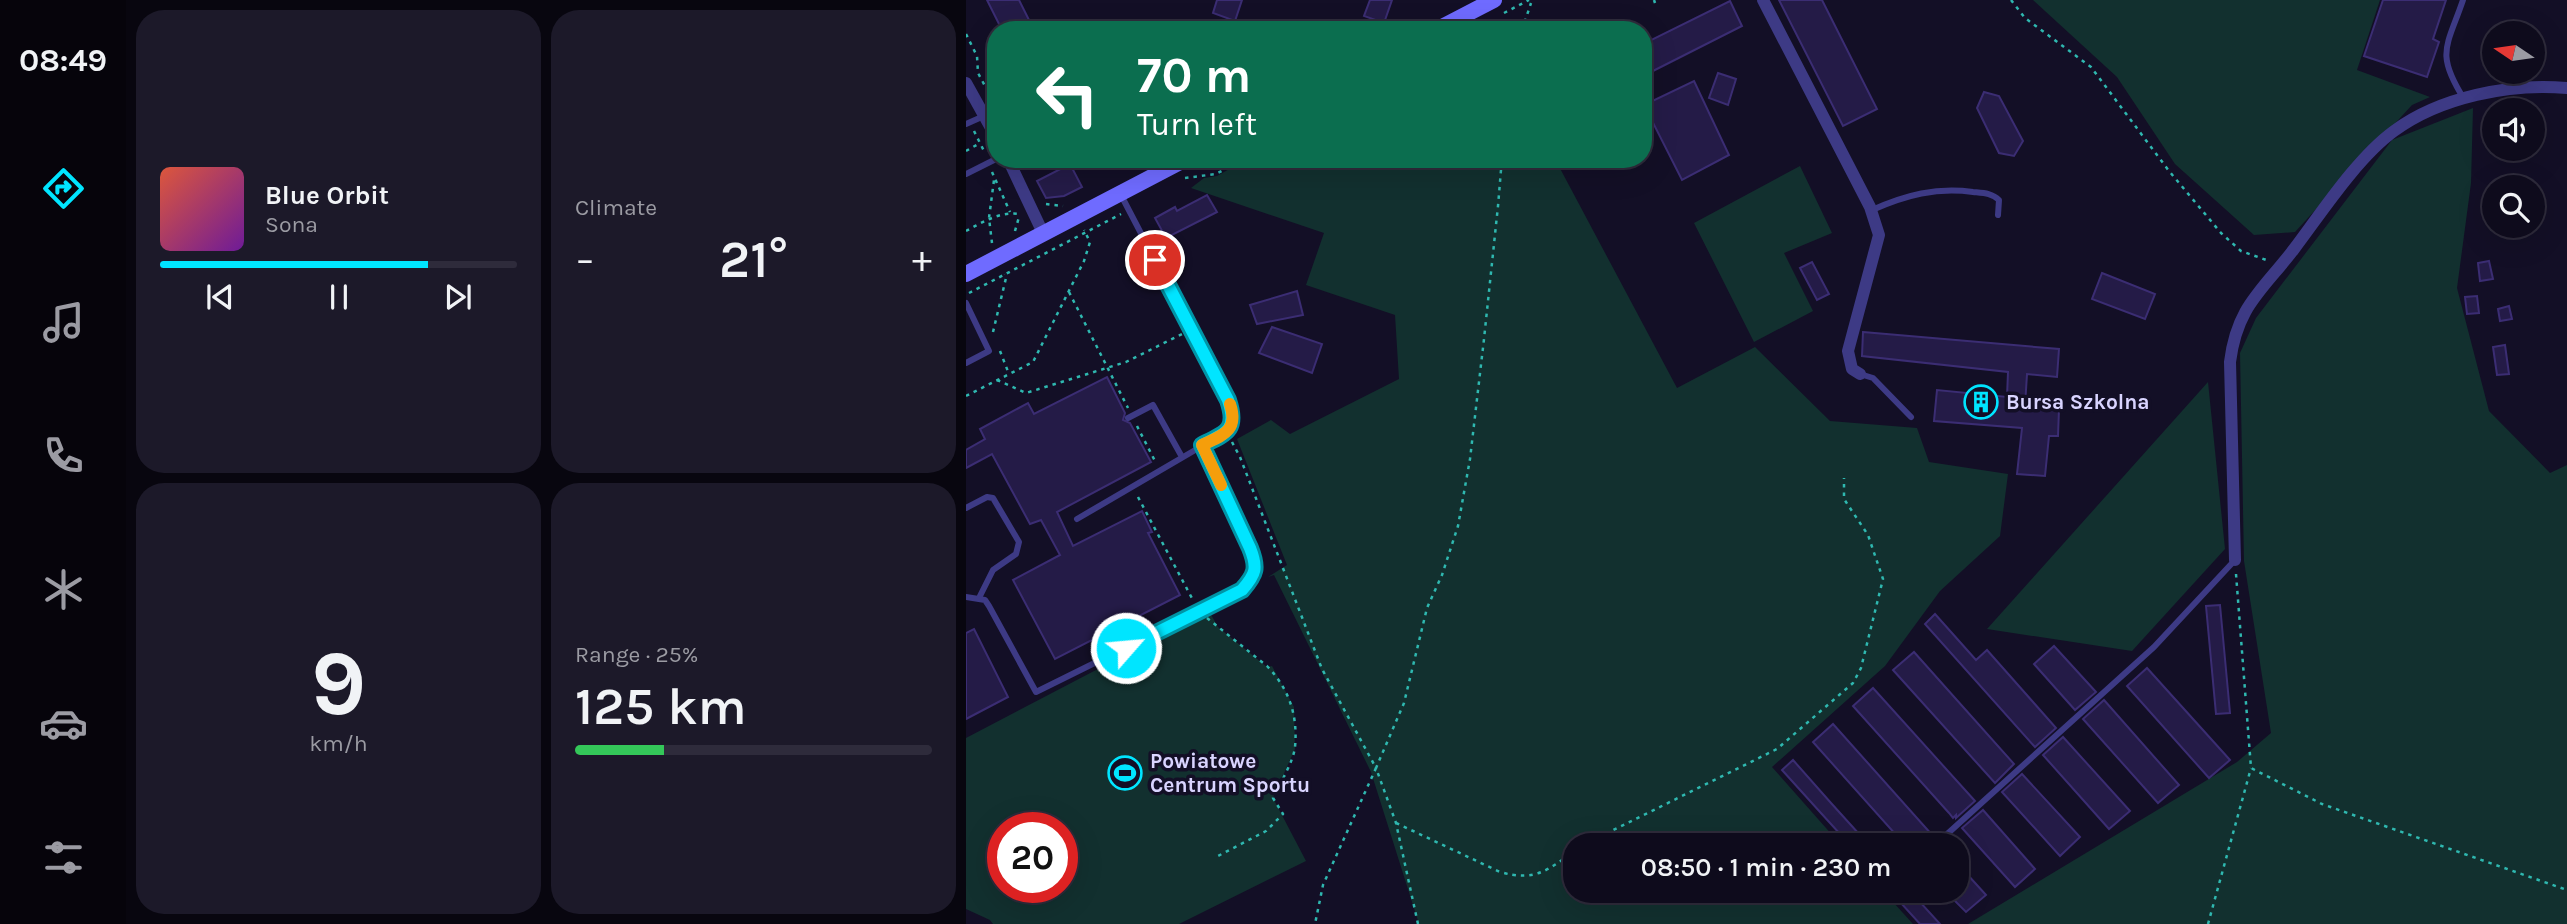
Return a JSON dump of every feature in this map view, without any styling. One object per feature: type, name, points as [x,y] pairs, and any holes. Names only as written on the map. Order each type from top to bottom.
[{"type":"main road","points":[[1453,21],[1494,0]]},
{"type":"main road","points":[[966,274],[1169,168]]},
{"type":"street","points":[[1763,0],[1872,210],[1878,228],[1878,241],[1848,351],[1852,369],[1860,374]]},
{"type":"street","points":[[966,83],[987,121]]},
{"type":"street","points":[[2235,560],[2230,385],[2232,345],[2250,302],[2341,188],[2392,132],[2420,114],[2464,100],[2530,87],[2567,88]]},
{"type":"street","points":[[1012,168],[1042,233]]},
{"type":"lane","points":[[2463,0],[2445,60],[2448,72],[2464,100]]},
{"type":"lane","points":[[966,124],[984,116]]},
{"type":"lane","points":[[966,174],[987,164]]},
{"type":"lane","points":[[1872,210],[1901,197],[1954,189],[1993,195],[1999,200],[1998,215]]},
{"type":"lane","points":[[1076,519],[1226,432],[1231,426],[1233,416],[1228,400],[1121,194]]},
{"type":"lane","points":[[966,303],[989,351],[966,363]]},
{"type":"lane","points":[[1860,374],[1873,378],[1911,417]]},
{"type":"lane","points":[[1130,417],[1153,405],[1182,457]]},
{"type":"lane","points":[[966,597],[985,600],[1036,692],[1242,590],[1255,576],[1255,559],[1202,445]]},
{"type":"lane","points":[[966,508],[987,497],[993,498],[1018,542],[1016,554],[993,570],[979,598]]},
{"type":"lane","points":[[1948,833],[2154,647],[2235,560]]},
{"type":"path","points":[[2011,0],[2025,18],[2091,67],[2168,171],[2221,233],[2241,251],[2283,264]]},
{"type":"path","points":[[1525,21],[1531,3]]},
{"type":"path","points":[[966,34],[977,56],[978,73],[987,90]]},
{"type":"path","points":[[966,151],[980,144]]},
{"type":"path","points":[[1184,178],[1216,174],[1227,168]]},
{"type":"path","points":[[1315,924],[1323,885],[1404,703],[1427,608],[1442,575],[1458,526],[1470,459],[1499,206],[1501,168]]},
{"type":"path","points":[[994,180],[989,218],[992,249],[1000,245]]},
{"type":"path","points":[[1031,209],[1045,204],[1069,206]]},
{"type":"path","points":[[966,294],[1128,209]]},
{"type":"path","points":[[966,231],[989,218],[1010,212],[1020,214],[1014,235]]},
{"type":"path","points":[[966,396],[1033,362],[1084,261],[1090,242],[1087,236]]},
{"type":"path","points":[[1006,278],[992,329],[1009,374]]},
{"type":"path","points":[[1068,292],[1130,417],[1160,470]]},
{"type":"path","points":[[997,380],[1026,393],[1126,362],[1191,330]]},
{"type":"path","points":[[1226,432],[1240,457],[1322,669],[1376,768],[1395,823],[1418,924]]},
{"type":"path","points":[[1607,833],[1777,749],[1853,682],[1861,668],[1883,579],[1868,536],[1844,499],[1844,478]]},
{"type":"path","points":[[1132,486],[1199,611],[1267,666],[1294,707],[1295,749],[1273,798],[1283,814],[1266,831],[1218,856]]},
{"type":"path","points":[[2208,924],[2251,768],[2235,560]]},
{"type":"path","points":[[2251,768],[2322,804],[2567,890]]},
{"type":"path","points":[[1395,823],[1500,872],[1516,876],[1545,872],[1563,859]]},
{"type":"green space","points":[[2033,0],[2380,0],[2357,70],[2430,97],[2412,105],[2295,232],[2254,235],[2175,164],[2117,77]]},
{"type":"green space","points":[[2473,108],[2471,183],[2457,288],[2489,411],[2550,473],[2567,465],[2567,924],[1968,924],[2237,762],[2271,733],[2244,561],[2240,353],[2256,318],[2392,140]]},
{"type":"green space","points":[[1800,166],[1832,233],[1784,253],[1813,311],[1754,342],[1694,223]]},
{"type":"green space","points":[[1231,168],[1560,168],[1677,388],[1755,347],[1830,421],[1917,428],[1929,462],[2008,474],[2000,536],[1940,591],[1885,666],[1772,767],[1830,833],[1563,833],[1563,903],[1894,903],[1913,924],[1419,924],[1371,772],[1274,575],[1268,577],[1287,565],[1237,439],[1271,420],[1290,434],[1399,379],[1395,315],[1306,285],[1324,233],[1191,188],[1204,178],[1217,176]]},
{"type":"green space","points":[[2208,382],[2225,549],[2132,651],[1987,629]]},
{"type":"green space","name":"Powiatowe Centrum Sportu","points":[[1209,611],[1218,627],[1267,667],[1272,666],[1294,707],[1295,749],[1273,798],[1306,861],[1179,924],[993,924],[966,909],[966,738]]},
{"type":"building","points":[[987,0],[1019,0],[1030,21],[998,21]]},
{"type":"building","points":[[1217,0],[1242,0],[1235,21],[1213,13]]},
{"type":"building","points":[[1370,0],[1392,0],[1385,21],[1364,16]]},
{"type":"building","points":[[1779,0],[1822,0],[1877,109],[1843,126]]},
{"type":"building","points":[[2383,0],[2446,0],[2433,39],[2439,42],[2427,77],[2364,56]]},
{"type":"building","points":[[1730,1],[1742,26],[1652,71],[1652,40]]},
{"type":"building","points":[[1718,73],[1736,79],[1728,105],[1709,98]]},
{"type":"building","points":[[1694,81],[1729,155],[1682,180],[1652,121],[1652,101]]},
{"type":"building","points":[[1984,92],[1999,96],[2023,141],[2014,156],[1999,153],[1977,108]]},
{"type":"building","points":[[1062,168],[1072,168],[1082,187],[1064,196],[1046,198],[1037,181]]},
{"type":"building","points":[[1207,195],[1217,212],[1166,238],[1155,218],[1175,207],[1177,211]]},
{"type":"building","points":[[2489,261],[2493,279],[2480,281],[2478,263]]},
{"type":"building","points":[[1812,262],[1829,294],[1817,300],[1800,268]]},
{"type":"building","points":[[2102,273],[2155,294],[2145,319],[2092,299]]},
{"type":"building","points":[[1297,291],[1303,315],[1257,324],[1250,305]]},
{"type":"building","points":[[2477,296],[2479,313],[2467,314],[2465,297]]},
{"type":"building","points":[[2509,306],[2512,319],[2500,321],[2498,309]]},
{"type":"building","points":[[1272,327],[1322,344],[1312,373],[1259,353]]},
{"type":"building","name":"Bursa Szkolna","points":[[1863,332],[2059,349],[2057,377],[2027,374],[2025,406],[2059,409],[2058,436],[2049,436],[2045,476],[2017,474],[2022,428],[1934,421],[1937,390],[2007,397],[2008,372],[1862,356]]},
{"type":"building","points":[[2505,345],[2509,374],[2497,375],[2493,347]]},
{"type":"building","points":[[1107,377],[1125,413],[1123,420],[1130,423],[1151,462],[1057,512],[1073,546],[1142,511],[1152,532],[1148,533],[1180,595],[1055,659],[1013,580],[1060,555],[1041,520],[1030,524],[992,454],[966,468],[966,450],[985,439],[980,429],[1028,403],[1034,414]]},
{"type":"building","points":[[2220,605],[2230,713],[2216,714],[2206,606]]},
{"type":"building","points":[[1935,614],[1976,660],[1987,650],[2056,728],[2035,747],[1925,624]]},
{"type":"building","points":[[974,629],[1008,697],[966,719],[966,633]]},
{"type":"building","points":[[2054,646],[2096,692],[2075,710],[2034,664]]},
{"type":"building","points":[[1914,652],[2014,764],[1995,783],[1893,670]]},
{"type":"building","points":[[2147,668],[2230,760],[2209,778],[2127,686]]},
{"type":"building","points":[[1873,688],[1975,801],[1956,818],[1956,815],[1953,818],[1853,706]]},
{"type":"building","points":[[2104,700],[2179,785],[2158,803],[2083,719]]},
{"type":"building","points":[[1833,724],[1930,833],[1894,833],[1813,742]]},
{"type":"building","points":[[2063,737],[2130,811],[2109,829],[2043,755]]},
{"type":"building","points":[[1793,760],[1858,833],[1839,833],[1782,770]]},
{"type":"building","points":[[2022,774],[2080,837],[2060,856],[2002,792]]},
{"type":"building","points":[[1983,810],[2035,869],[2015,887],[1962,828]]},
{"type":"building","points":[[1969,876],[1986,895],[1966,912],[1957,903],[1969,903]]},
{"type":"building","points":[[1901,903],[1921,903],[1940,924],[1920,924]]},
{"type":"slow traffic","points":[[1221,485],[1202,445],[1226,432],[1231,426],[1233,416],[1230,404]]},
{"type":"place","name":"Bursa Szkolna","points":[[1981,402]]},
{"type":"place","name":"Powiatowe Centrum Sportu","points":[[1125,773]]},
{"type":"route","points":[[1126,648],[1242,590],[1255,576],[1255,559],[1202,445],[1226,432],[1231,426],[1233,416],[1228,400],[1155,260]]}]
